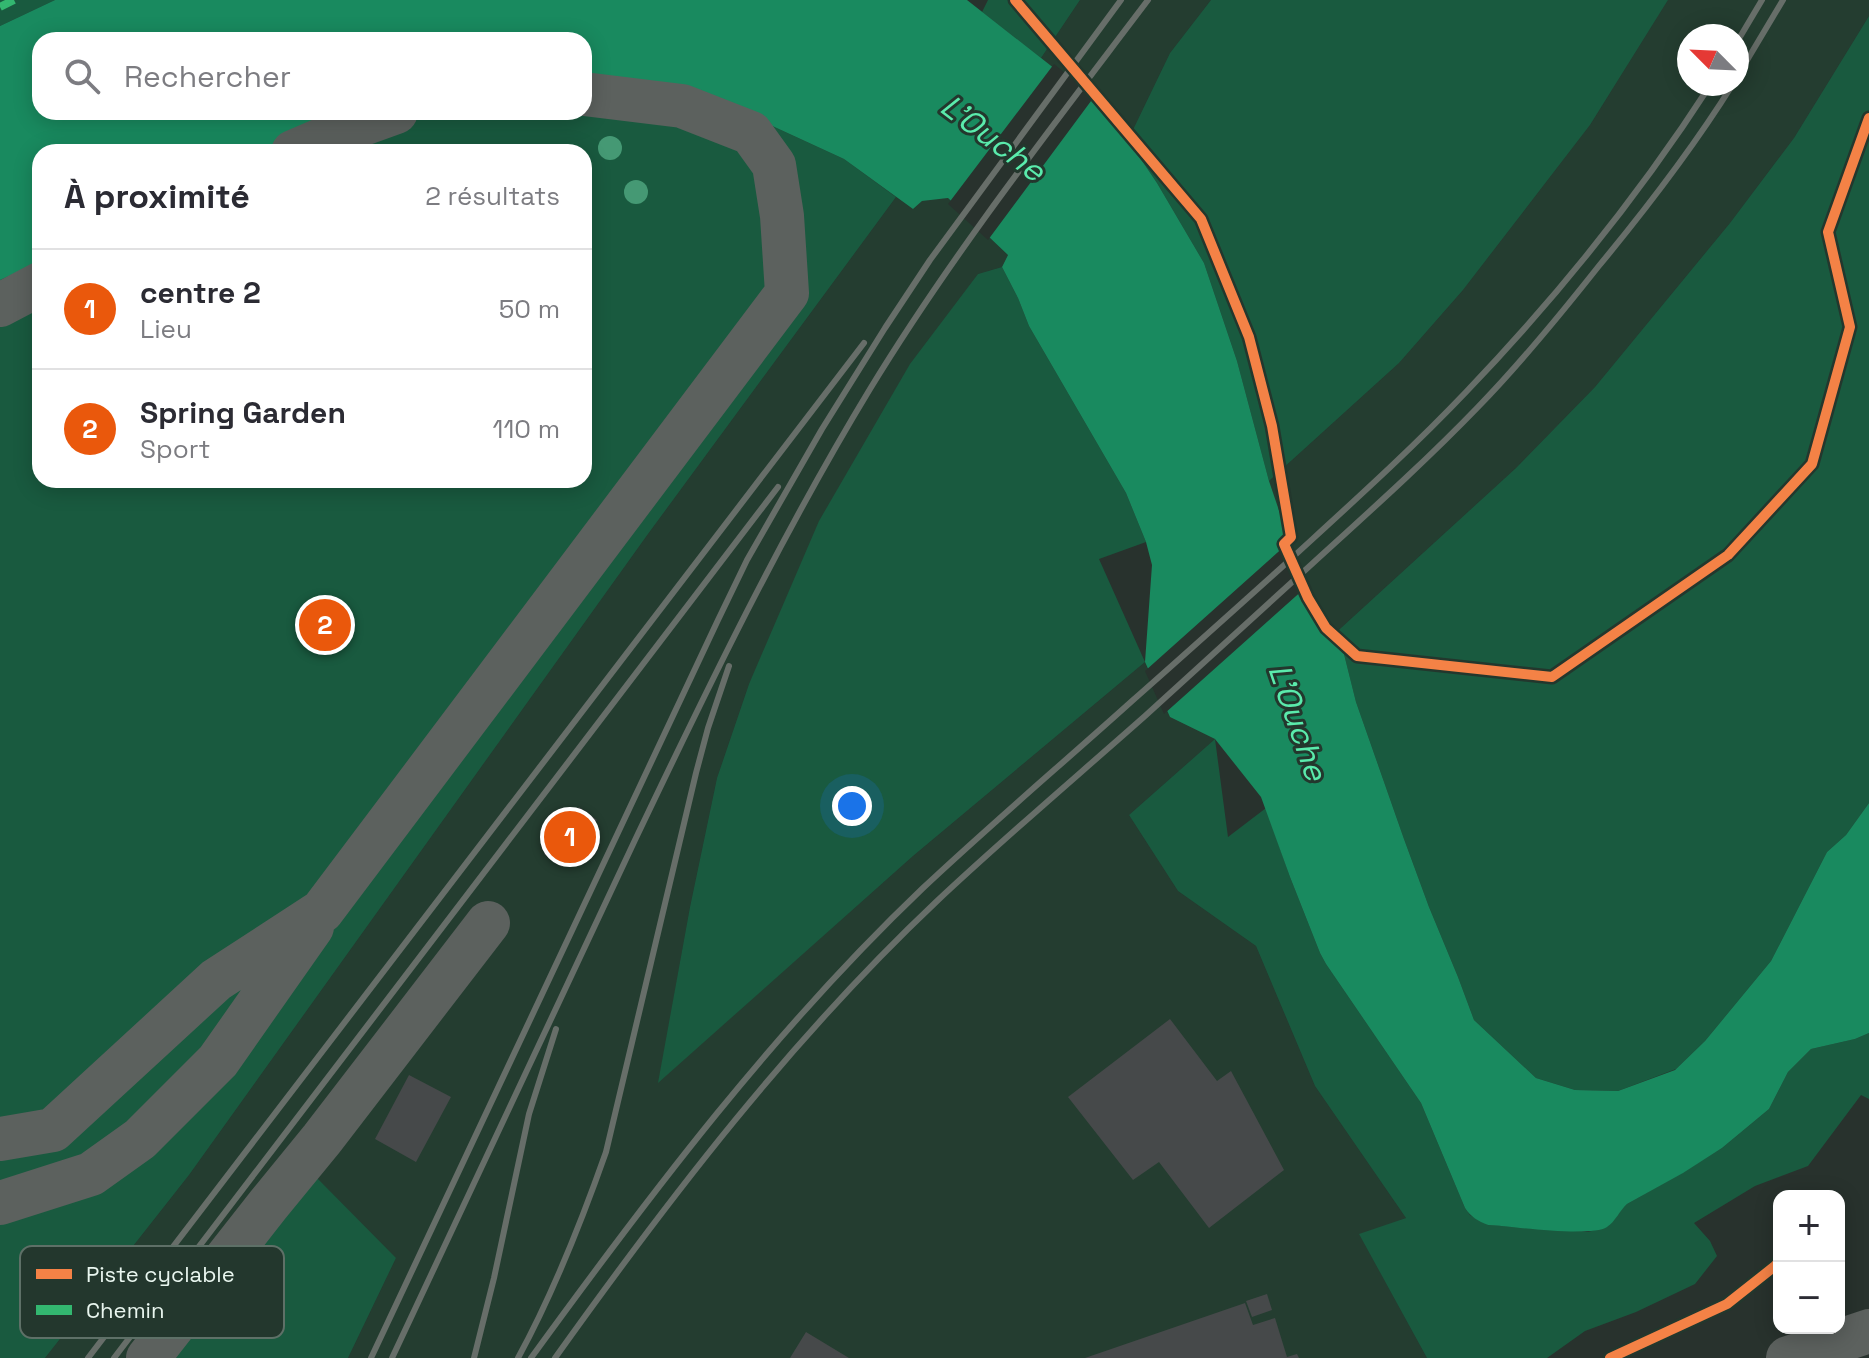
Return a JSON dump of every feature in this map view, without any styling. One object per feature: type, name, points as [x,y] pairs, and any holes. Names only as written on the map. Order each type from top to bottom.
[{"type":"street","points":[[0,1203],[91,1174],[140,1139],[218,1061],[322,911],[787,293],[782,216],[774,165],[751,133],[682,106],[592,95]]},
{"type":"street","points":[[312,144],[374,120]]},
{"type":"street","points":[[0,305],[32,288]]},
{"type":"street","points":[[0,1139],[53,1130],[216,980],[322,911]]},
{"type":"street","points":[[236,1246],[488,923]]},
{"type":"street","points":[[1788,1358],[1869,1331]]},
{"type":"street","points":[[148,1358],[164,1338]]},
{"type":"shaded area","points":[[0,0],[55,0],[0,26]]},
{"type":"shaded area","points":[[988,0],[1080,0],[1041,58],[982,12]]},
{"type":"shaded area","points":[[1080,0],[1211,0],[1170,53],[1128,140],[1099,106],[1041,58]]},
{"type":"shaded area","points":[[1211,0],[1668,0],[1590,125],[1463,290],[1399,363],[1269,481],[1237,361],[1204,263],[1128,140],[1170,53]]},
{"type":"shaded area","points":[[1668,0],[1869,0],[1869,16],[1794,138],[1730,223],[1595,387],[1516,468],[1330,638],[1320,628],[1284,550],[1269,481],[1399,363],[1463,290],[1590,125]]},
{"type":"shaded area","points":[[1869,16],[1869,803],[1846,835],[1827,852],[1771,961],[1705,1041],[1676,1069],[1618,1091],[1575,1090],[1536,1078],[1474,1020],[1404,839],[1356,702],[1344,654],[1330,638],[1516,468],[1595,387],[1730,223],[1794,138]]},
{"type":"shaded area","points":[[592,112],[757,119],[844,159],[896,197],[648,534],[189,1175],[133,1246],[20,1246],[20,1338],[61,1338],[45,1358],[0,1358],[0,279],[32,265],[32,488],[592,488],[592,144],[286,144],[336,120],[592,120]]},
{"type":"shaded area","points":[[896,197],[913,209],[922,201],[948,198],[1008,255],[1002,267],[978,274],[749,684],[717,778],[659,1081],[913,856],[1145,662],[1170,717],[1215,739],[1129,815],[1178,891],[1256,946],[1315,1086],[1406,1218],[1360,1235],[1427,1358],[348,1358],[396,1258],[284,1306],[284,1246],[133,1246],[189,1175],[648,534]]},
{"type":"shaded area","points":[[1002,267],[1029,326],[1126,493],[1146,542],[1099,559],[1145,662],[913,856],[658,1083],[717,778],[749,684],[819,521],[910,364],[978,274]]},
{"type":"shaded area","points":[[1215,739],[1228,837],[1266,808],[1320,953],[1421,1103],[1465,1208],[1470,1215],[1488,1225],[1588,1232],[1608,1226],[1627,1204],[1722,1148],[1769,1109],[1788,1072],[1811,1049],[1869,1033],[1869,1099],[1861,1095],[1808,1166],[1755,1186],[1694,1223],[1710,1241],[1717,1256],[1695,1284],[1636,1312],[1585,1331],[1547,1358],[1427,1358],[1359,1234],[1406,1218],[1315,1086],[1256,946],[1178,891],[1129,815]]},
{"type":"shaded area","points":[[316,1177],[396,1258],[348,1358],[161,1358],[178,1338],[284,1338],[284,1246],[257,1246]]},
{"type":"shaded area","points":[[61,1338],[208,1338],[161,1358],[45,1358]]},
{"type":"water","name":"L'Ouche","points":[[55,0],[967,0],[1099,106],[1128,140],[1157,183],[1204,263],[1237,361],[1269,481],[1288,537],[1282,543],[1284,550],[1320,628],[1344,654],[1356,702],[1404,839],[1474,1020],[1536,1078],[1575,1090],[1618,1091],[1675,1070],[1705,1041],[1771,961],[1827,852],[1846,835],[1869,803],[1869,1033],[1811,1049],[1788,1072],[1769,1109],[1722,1148],[1627,1204],[1607,1227],[1568,1231],[1488,1225],[1478,1220],[1465,1208],[1421,1103],[1320,953],[1261,797],[1215,739],[1170,717],[1145,662],[1152,565],[1126,493],[1029,326],[1002,267],[1008,255],[948,198],[922,201],[913,209],[844,159],[757,119],[592,86],[592,32],[32,32],[32,120],[336,120],[286,144],[32,144],[32,266],[0,280],[0,26]]},
{"type":"pier","points":[[1054,64],[1094,97],[988,240],[948,204]]},
{"type":"pier","points":[[1287,544],[1305,588],[1164,714],[1145,671]]},
{"type":"building","points":[[579,807],[597,820],[562,867],[544,854]]},
{"type":"building","points":[[1170,1019],[1217,1081],[1231,1071],[1284,1170],[1209,1228],[1159,1162],[1133,1180],[1068,1097]]},
{"type":"building","points":[[409,1075],[451,1097],[416,1162],[375,1139]]},
{"type":"building","points":[[1267,1294],[1272,1310],[1252,1317],[1246,1301]]},
{"type":"building","points":[[1245,1303],[1253,1325],[1275,1318],[1287,1357],[1297,1354],[1299,1358],[1085,1358]]},
{"type":"building","points":[[806,1332],[849,1358],[790,1358]]},
{"type":"railway","points":[[371,1358],[747,560],[822,429],[930,260],[1121,0]]},
{"type":"railway","points":[[392,1358],[662,783],[806,499],[870,389],[935,289],[1004,191],[1148,0]]},
{"type":"railway","points":[[1748,24],[1762,0]]},
{"type":"railway","points":[[1749,57],[1783,0]]},
{"type":"railway","points":[[531,1358],[716,1114],[816,998],[923,888],[1282,567],[1444,415],[1532,320],[1596,244],[1703,96]]},
{"type":"railway","points":[[555,1358],[688,1179],[832,1008],[936,902],[1355,525],[1478,407],[1540,338],[1634,223],[1726,96]]},
{"type":"railway","points":[[174,1246],[864,343]]},
{"type":"railway","points":[[199,1246],[778,487]]},
{"type":"railway","points":[[518,1358],[566,1257],[606,1152],[696,773],[729,666]]},
{"type":"railway","points":[[474,1358],[529,1114],[556,1029]]},
{"type":"railway","points":[[88,1358],[103,1338]]},
{"type":"railway","points":[[114,1358],[129,1338]]},
{"type":"marked path","points":[[0,7],[14,0]]},
{"type":"cycle path","points":[[1015,0],[1201,219],[1249,337],[1272,426],[1291,537],[1284,544],[1308,598],[1326,628],[1357,656],[1552,677],[1728,555],[1812,464],[1850,327],[1828,232],[1869,118]]},
{"type":"cycle path","points":[[1610,1358],[1727,1304],[1778,1262]]},
{"type":"place","name":"Spring Garden","points":[[325,625]]},
{"type":"place","name":"centre 2","points":[[570,837]]}]
